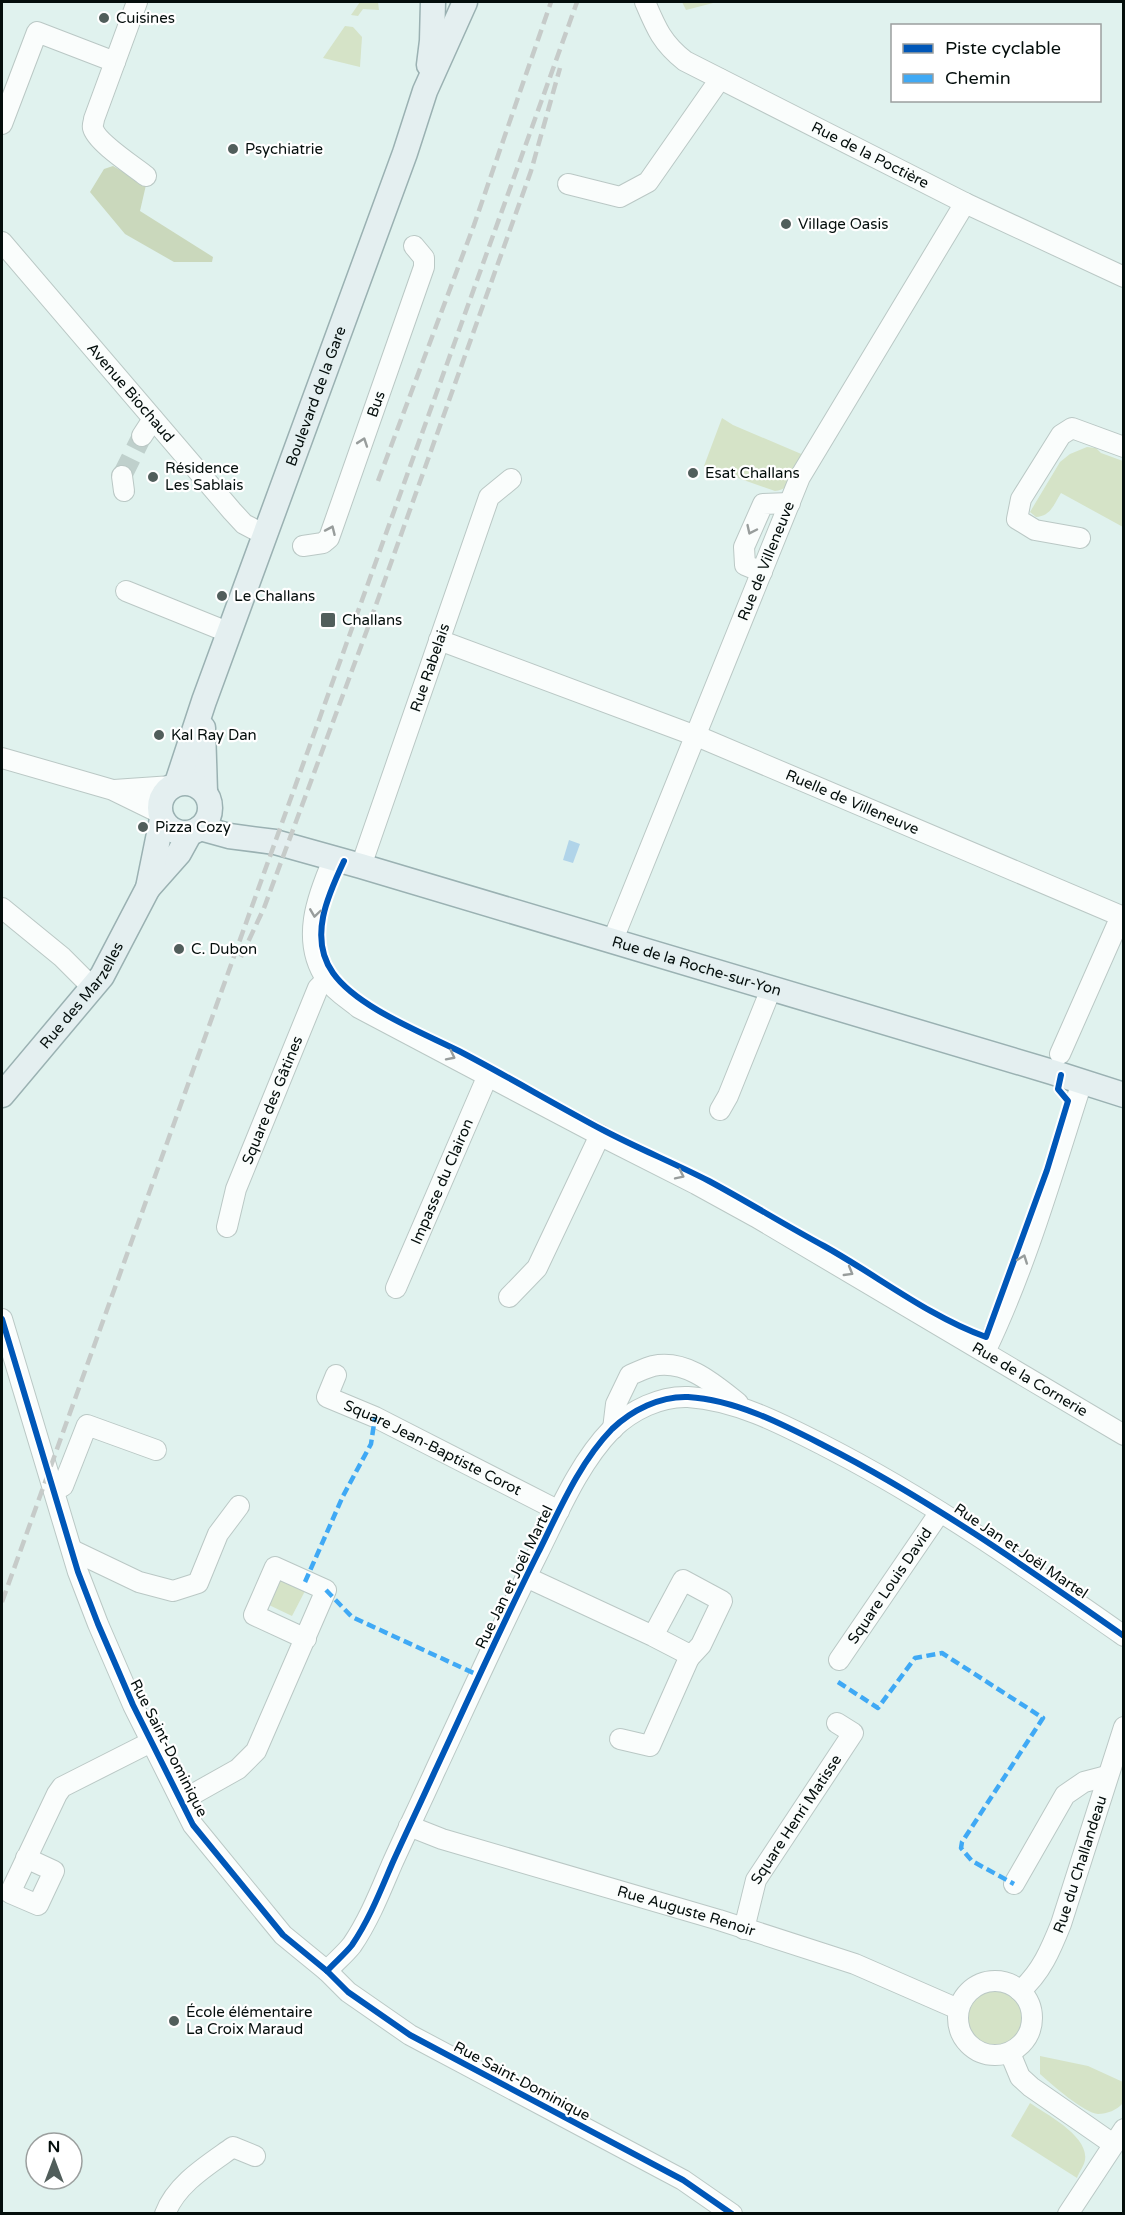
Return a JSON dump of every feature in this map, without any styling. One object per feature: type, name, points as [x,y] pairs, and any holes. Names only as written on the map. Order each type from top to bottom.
[{"type":"main road","points":[[425,91],[432,41],[433,2]]},
{"type":"main road","points":[[425,91],[465,2]]},
{"type":"main road","name":"Boulevard de la Gare","points":[[174,784],[405,153],[425,91]]},
{"type":"main road","name":"Boulevard de la Gare","points":[[204,701],[202,744],[208,797]]},
{"type":"main road","points":[[192,783],[208,797],[209,816],[195,830],[174,831],[161,816],[161,798],[174,784],[192,783]]},
{"type":"main road","name":"Rue de la Roche-sur-Yon","points":[[208,797],[218,811],[238,825],[269,840]]},
{"type":"main road","name":"Rue des Marzelles","points":[[2,1095],[102,976],[148,888],[161,816]]},
{"type":"main road","name":"Rue de la Roche-sur-Yon","points":[[195,830],[269,840],[334,858],[1124,1095]]},
{"type":"main road","name":"Rue des Marzelles","points":[[148,888],[165,871],[195,830]]},
{"type":"street","points":[[137,2],[94,119],[93,129],[120,156],[146,176]]},
{"type":"street","name":"Rue de la Poctière","points":[[645,2],[660,37],[671,51],[685,61],[965,203],[1124,277]]},
{"type":"street","points":[[2,124],[37,32],[115,62]]},
{"type":"street","points":[[568,184],[620,197],[648,182],[720,79]]},
{"type":"street","name":"Rue de Villeneuve","points":[[612,942],[800,477],[965,203]]},
{"type":"street","name":"Avenue Biochaud","points":[[2,242],[244,524],[265,535]]},
{"type":"street","name":"Bus","points":[[303,546],[323,543],[329,538],[424,267],[424,258],[414,246]]},
{"type":"street","points":[[142,436],[153,419]]},
{"type":"street","points":[[1080,538],[1035,530],[1017,519],[1021,500],[1061,435],[1072,428],[1124,447]]},
{"type":"street","name":"Rue Rabelais","points":[[362,866],[489,497],[512,479]]},
{"type":"street","points":[[762,572],[746,565],[744,547],[763,504],[790,503]]},
{"type":"street","points":[[126,591],[230,633]]},
{"type":"street","name":"Ruelle de Villeneuve","points":[[439,640],[696,736],[1121,916],[1060,1054]]},
{"type":"street","points":[[2,758],[113,790],[161,816]]},
{"type":"street","points":[[113,790],[174,784]]},
{"type":"street","name":"Rue de la Cornerie","points":[[334,858],[315,906],[312,932],[317,959],[327,979],[359,1008],[756,1217],[1124,1435]]},
{"type":"street","points":[[2,908],[62,957],[93,988]]},
{"type":"street","name":"Square des Gâtines","points":[[227,1227],[240,1178],[318,988],[327,979]]},
{"type":"street","points":[[720,1110],[728,1096],[771,989]]},
{"type":"street","name":"Impasse du Clairon","points":[[396,1288],[488,1075]]},
{"type":"street","points":[[985,1352],[998,1326],[1039,1215],[1082,1082]]},
{"type":"street","points":[[509,1297],[537,1268],[600,1135]]},
{"type":"street","name":"Rue Saint-Dominique","points":[[2,1319],[72,1550],[110,1654],[193,1825],[283,1935],[327,1971],[348,1992],[410,2035],[664,2170],[732,2214]]},
{"type":"street","points":[[613,1429],[616,1404],[630,1375],[654,1366],[681,1366],[711,1382],[747,1411]]},
{"type":"street","name":"Square Jean-Baptiste Corot","points":[[336,1375],[327,1397],[375,1417],[559,1511]]},
{"type":"street","name":"Rue Jan et Joël Martel","points":[[327,1971],[348,1950],[368,1919],[409,1826],[559,1511],[592,1454],[613,1429],[634,1412],[652,1403],[671,1398],[688,1397],[716,1401],[781,1423],[862,1465],[940,1512],[1124,1636]]},
{"type":"street","points":[[54,1491],[63,1486],[87,1425],[156,1450]]},
{"type":"street","points":[[72,1550],[139,1582],[173,1591],[198,1583],[218,1534],[239,1506]]},
{"type":"street","name":"Square Louis David","points":[[839,1660],[940,1512]]},
{"type":"street","points":[[526,1577],[653,1636],[684,1652],[689,1658]]},
{"type":"street","points":[[620,1739],[650,1746],[689,1658],[701,1646],[722,1600],[682,1580],[653,1636]]},
{"type":"street","points":[[181,1801],[238,1769],[256,1751],[306,1639]]},
{"type":"street","name":"Square Henri Matisse","points":[[744,1929],[756,1880],[853,1733],[837,1723]]},
{"type":"street","name":"Rue du Challandeau","points":[[1020,1990],[1031,1982],[1051,1950],[1124,1727]]},
{"type":"street","points":[[26,1858],[62,1787],[151,1742]]},
{"type":"street","points":[[1014,1884],[1065,1795],[1084,1782],[1107,1776]]},
{"type":"street","name":"Rue Auguste Renoir","points":[[409,1826],[442,1839],[719,1920],[855,1964],[958,2009]]},
{"type":"street","points":[[997,1981],[1005,1982],[1020,1990],[1030,2004],[1033,2020],[1028,2036],[1017,2049],[1001,2055],[983,2054],[967,2044],[959,2028],[958,2009],[966,1994],[980,1984],[997,1981]]},
{"type":"street","points":[[1010,2053],[1020,2077],[1031,2087],[1118,2136],[1068,2214]]},
{"type":"street","points":[[165,2214],[176,2192],[233,2147],[255,2156]]},
{"type":"green space","points":[[360,2],[378,2],[379,10],[363,9],[358,16],[351,15]]},
{"type":"green space","points":[[682,2],[717,2],[686,10]]},
{"type":"green space","points":[[345,26],[353,27],[362,37],[360,67],[323,58]]},
{"type":"green space","points":[[113,166],[146,185],[140,211],[213,257],[212,262],[174,262],[125,234],[90,192],[104,169]]},
{"type":"green space","points":[[722,418],[733,425],[806,456],[798,473],[787,487],[775,491],[704,466]]},
{"type":"green space","points":[[1087,447],[1096,448],[1101,453],[1123,461],[1123,527],[1061,493],[1052,509],[1045,514],[1036,517],[1030,512],[1060,462],[1070,454]]},
{"type":"green space","points":[[279,1579],[305,1591],[292,1616],[269,1605]]},
{"type":"green space","points":[[995,1988],[1012,1993],[1020,2001],[1025,2018],[1020,2035],[1012,2043],[995,2048],[978,2043],[970,2035],[965,2018],[970,2001],[978,1993]]},
{"type":"green space","points":[[1040,2056],[1088,2066],[1123,2082],[1123,2103],[1115,2110],[1101,2114],[1085,2109],[1040,2074]]},
{"type":"green space","points":[[1030,2103],[1074,2134],[1080,2143],[1085,2160],[1077,2178],[1011,2136]]},
{"type":"water","points":[[569,840],[580,844],[573,863],[563,860]]},
{"type":"tunnel","points":[[122,476],[142,436]]},
{"type":"railway","points":[[378,481],[474,225],[551,2]]},
{"type":"railway","points":[[2,1602],[577,2]]},
{"type":"railway","points":[[241,957],[264,908],[367,630],[531,171],[560,68]]},
{"type":"marked path","points":[[305,1582],[343,1496],[371,1444],[375,1417]]},
{"type":"marked path","points":[[326,1590],[352,1617],[480,1676]]},
{"type":"marked path","points":[[838,1682],[878,1708],[915,1658],[942,1653],[1043,1718],[962,1842],[961,1848],[972,1861],[1014,1884]]},
{"type":"cycle path","points":[[344,861],[323,917],[322,946],[333,973],[357,997],[391,1018],[459,1051],[603,1130],[709,1181],[844,1258],[923,1307],[986,1337],[1047,1170],[1068,1101],[1058,1089],[1061,1075]]},
{"type":"cycle path","points":[[2,1319],[78,1572],[133,1705],[193,1825],[283,1935],[327,1971],[348,1992],[410,2035],[683,2180],[732,2214]]},
{"type":"cycle path","points":[[327,1971],[352,1945],[369,1916],[499,1634],[570,1488],[589,1457],[612,1429],[647,1405],[678,1397],[706,1399],[741,1408],[791,1429],[862,1466],[939,1511],[1124,1636]]},
{"type":"place","name":"Cuisines","points":[[104,18]]},
{"type":"place","name":"Psychiatrie","points":[[233,149]]},
{"type":"place","name":"Village Oasis","points":[[786,224]]},
{"type":"place","name":"Esat Challans","points":[[693,473]]},
{"type":"place","name":"Résidence Les Sablais","points":[[153,477]]},
{"type":"place","name":"Le Challans","points":[[222,596]]},
{"type":"place","name":"Challans","points":[[328,620]]},
{"type":"place","name":"Kal Ray Dan","points":[[159,735]]},
{"type":"place","name":"Pizza Cozy","points":[[143,827]]},
{"type":"place","name":"C. Dubon","points":[[179,949]]},
{"type":"place","name":"École élémentaire La Croix Maraud","points":[[174,2021]]}]
